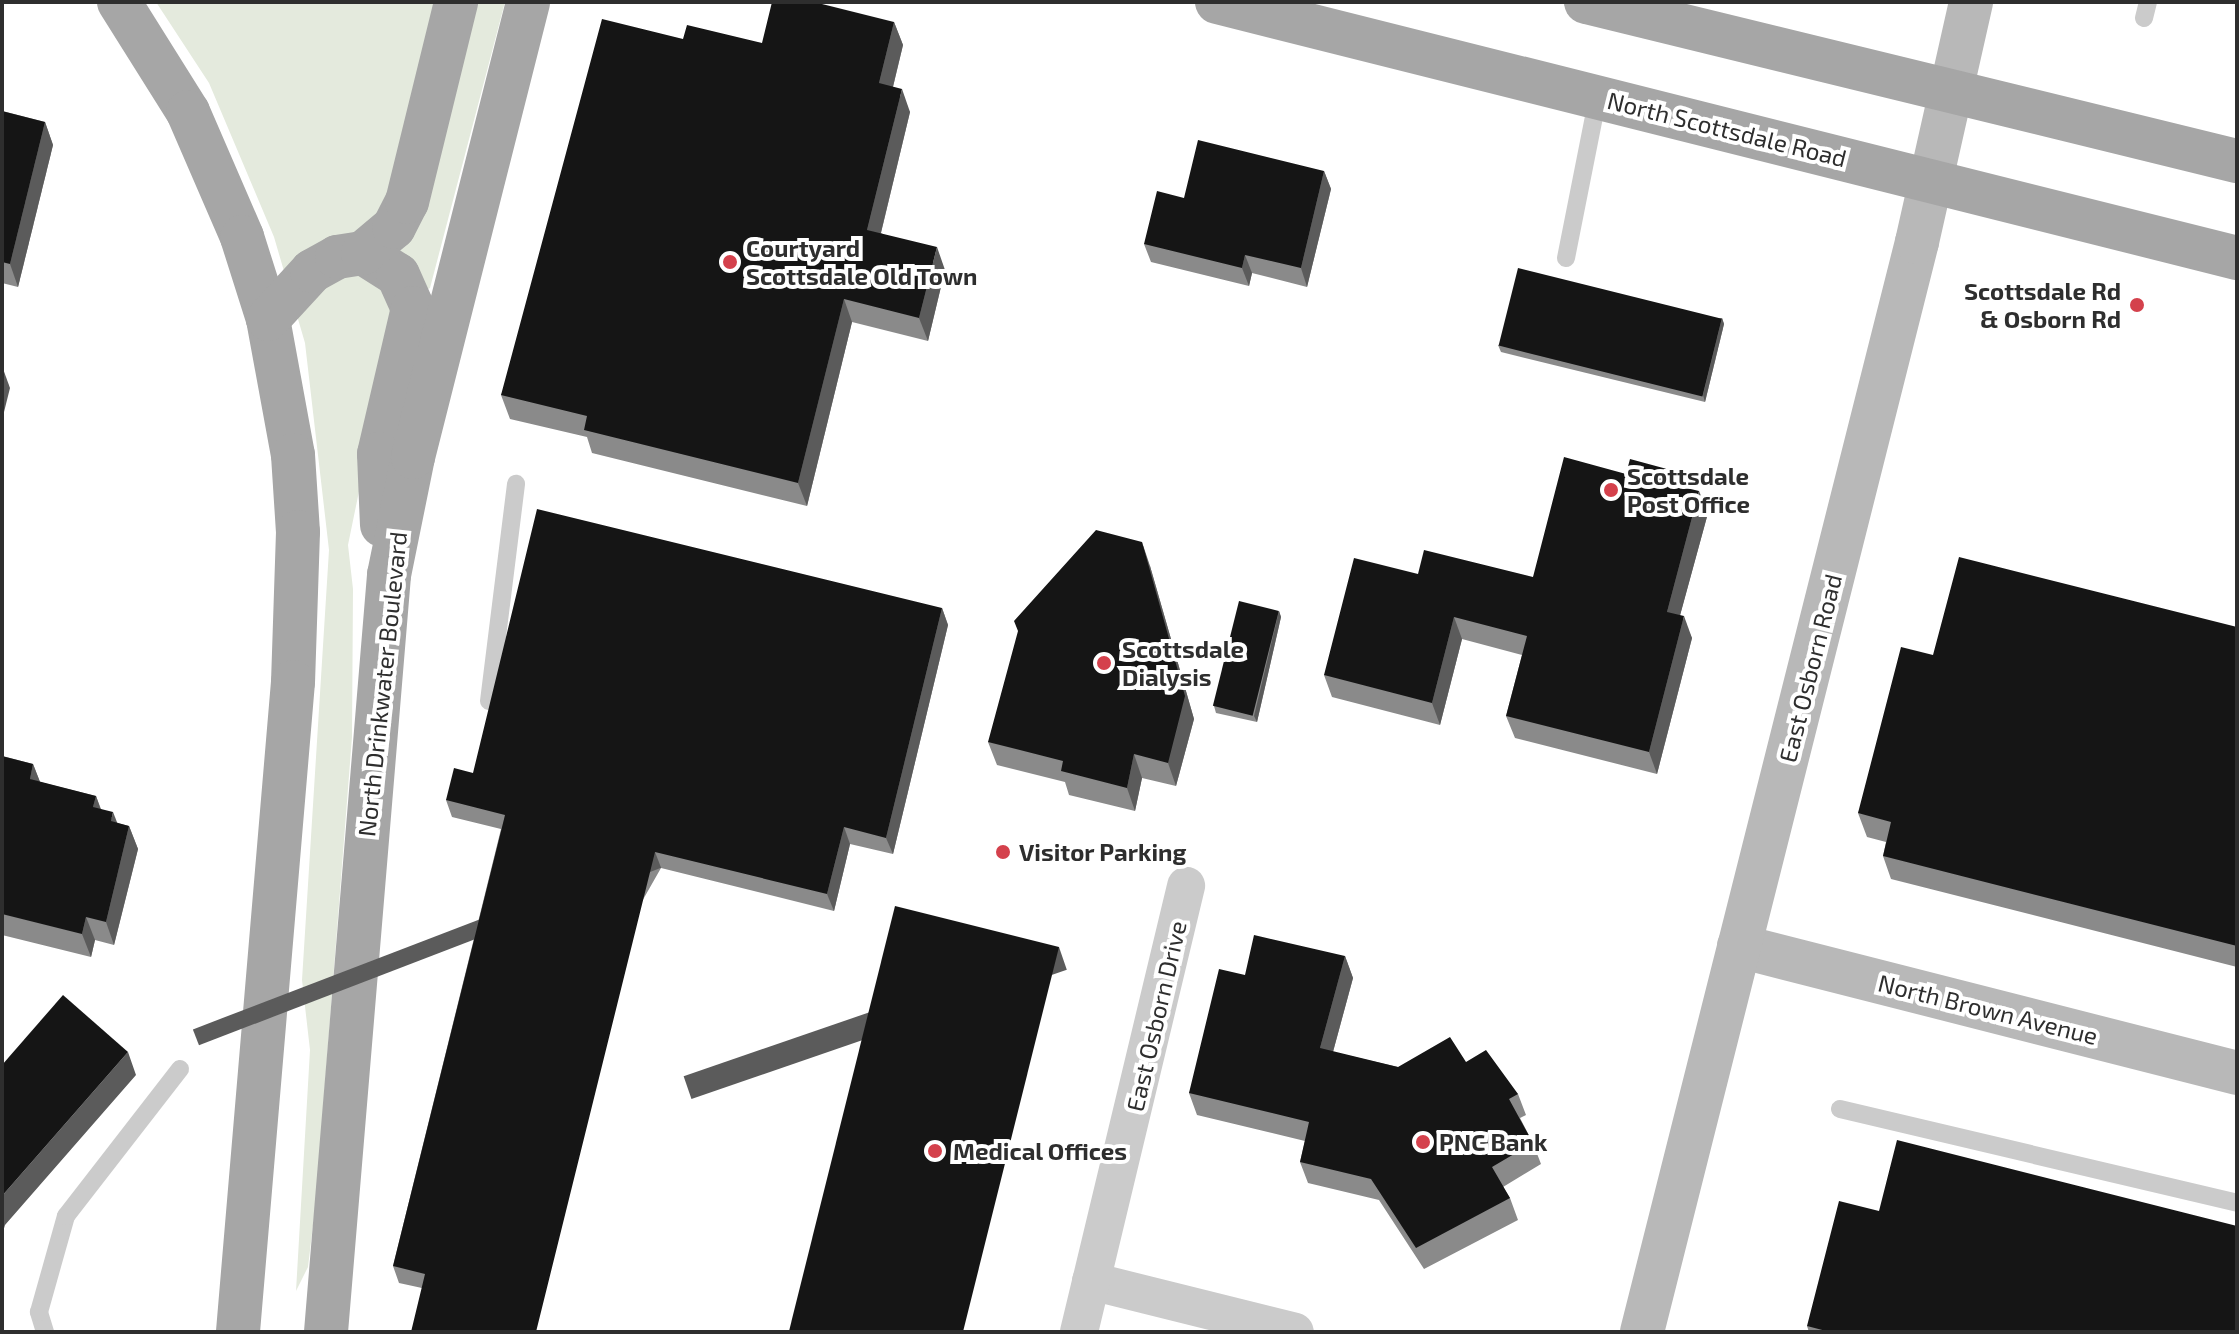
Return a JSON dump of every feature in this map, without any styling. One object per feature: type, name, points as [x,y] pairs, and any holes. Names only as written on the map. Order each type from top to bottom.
[{"type":"main road","points":[[119,2],[154,53],[217,173],[268,319],[293,455],[297,579],[238,1332]]},
{"type":"main road","points":[[268,319],[312,271],[337,257],[363,253],[394,227],[407,202],[456,2]]},
{"type":"main road","name":"North Drinkwater Boulevard","points":[[326,1332],[385,611],[413,457],[528,2]]},
{"type":"main road","name":"North Scottsdale Road","points":[[1217,2],[2237,258]]},
{"type":"main road","name":"East Osborn Road","points":[[1642,1332],[1930,183],[1971,2]]},
{"type":"main road","points":[[1591,3],[2237,161]]},
{"type":"main road","points":[[363,253],[398,275],[413,308],[379,454],[385,611]]},
{"type":"main road","name":"North Brown Avenue","points":[[1739,946],[2237,1073]]},
{"type":"street","name":"East Osborn Drive","points":[[1079,1332],[1186,886]]},
{"type":"street","points":[[1091,1281],[1295,1332]]},
{"type":"lane","points":[[1566,258],[1598,96]]},
{"type":"lane","points":[[489,701],[516,484]]},
{"type":"lane","points":[[45,1332],[39,1312],[66,1216],[180,1069]]},
{"type":"lane","points":[[1840,1109],[2237,1203]]},
{"type":"shaded area","points":[[156,2],[505,2],[430,288],[397,306],[348,545],[353,589],[352,737],[316,1200],[308,1267],[296,1291],[310,1050],[302,980],[329,550],[305,343],[274,237],[209,83]]},
{"type":"building","name":"Courtyard Scottsdale Old Town","points":[[772,2],[814,2],[894,22],[879,83],[902,89],[867,230],[937,247],[919,318],[844,299],[798,483],[584,430],[587,416],[501,395],[602,19],[683,39],[687,25],[762,43]]},
{"type":"building","points":[[2,111],[45,122],[10,264],[2,262]]},
{"type":"building","points":[[1198,140],[1324,171],[1301,268],[1245,255],[1242,268],[1144,244],[1157,191],[1184,198]]},
{"type":"building","points":[[1518,268],[1722,319],[1702,396],[1499,346]]},
{"type":"building","points":[[1564,457],[1626,474],[1630,459],[1678,472],[1674,485],[1699,491],[1667,612],[1684,616],[1649,752],[1506,716],[1527,636],[1454,617],[1432,703],[1324,675],[1354,558],[1418,574],[1424,550],[1533,577]]},
{"type":"building","points":[[537,509],[942,608],[886,838],[844,827],[827,894],[655,852],[536,1332],[411,1332],[425,1274],[393,1266],[505,815],[446,800],[454,768],[473,773]]},
{"type":"building","name":"Scottsdale Dialysis","points":[[1096,530],[1142,542],[1185,696],[1168,763],[1134,754],[1127,788],[1061,771],[1063,761],[988,742],[1018,631],[1014,621]]},
{"type":"building","points":[[1959,557],[2237,627],[2237,946],[1883,856],[1891,822],[1858,813],[1901,647],[1933,655]]},
{"type":"building","points":[[1239,601],[1279,611],[1253,716],[1213,706]]},
{"type":"building","points":[[2,756],[33,764],[30,779],[96,796],[93,807],[113,812],[111,821],[129,826],[106,922],[86,917],[82,934],[2,914]]},
{"type":"building","name":"Medical Offices","points":[[895,906],[1059,947],[963,1332],[789,1332]]},
{"type":"building","points":[[1254,935],[1345,956],[1320,1048],[1398,1067],[1450,1037],[1466,1062],[1486,1050],[1518,1094],[1509,1099],[1533,1143],[1492,1167],[1510,1198],[1416,1248],[1371,1179],[1300,1162],[1309,1122],[1189,1093],[1219,969],[1245,975]]},
{"type":"building","points":[[63,995],[128,1052],[2,1196],[2,1065]]},
{"type":"building","points":[[1897,1140],[2237,1226],[2237,1332],[1830,1332],[1807,1326],[1839,1201],[1879,1211]]},
{"type":"place","name":"Courtyard Scottsdale Old Town","points":[[730,262]]},
{"type":"place","name":"Scottsdale Rd & Osborn Rd","points":[[2137,305]]},
{"type":"place","name":"Scottsdale Post Office","points":[[1611,490]]},
{"type":"place","name":"Scottsdale Dialysis","points":[[1104,663]]},
{"type":"place","name":"Visitor Parking","points":[[1003,852]]},
{"type":"place","name":"PNC Bank","points":[[1423,1142]]},
{"type":"place","name":"Medical Offices","points":[[935,1151]]}]
